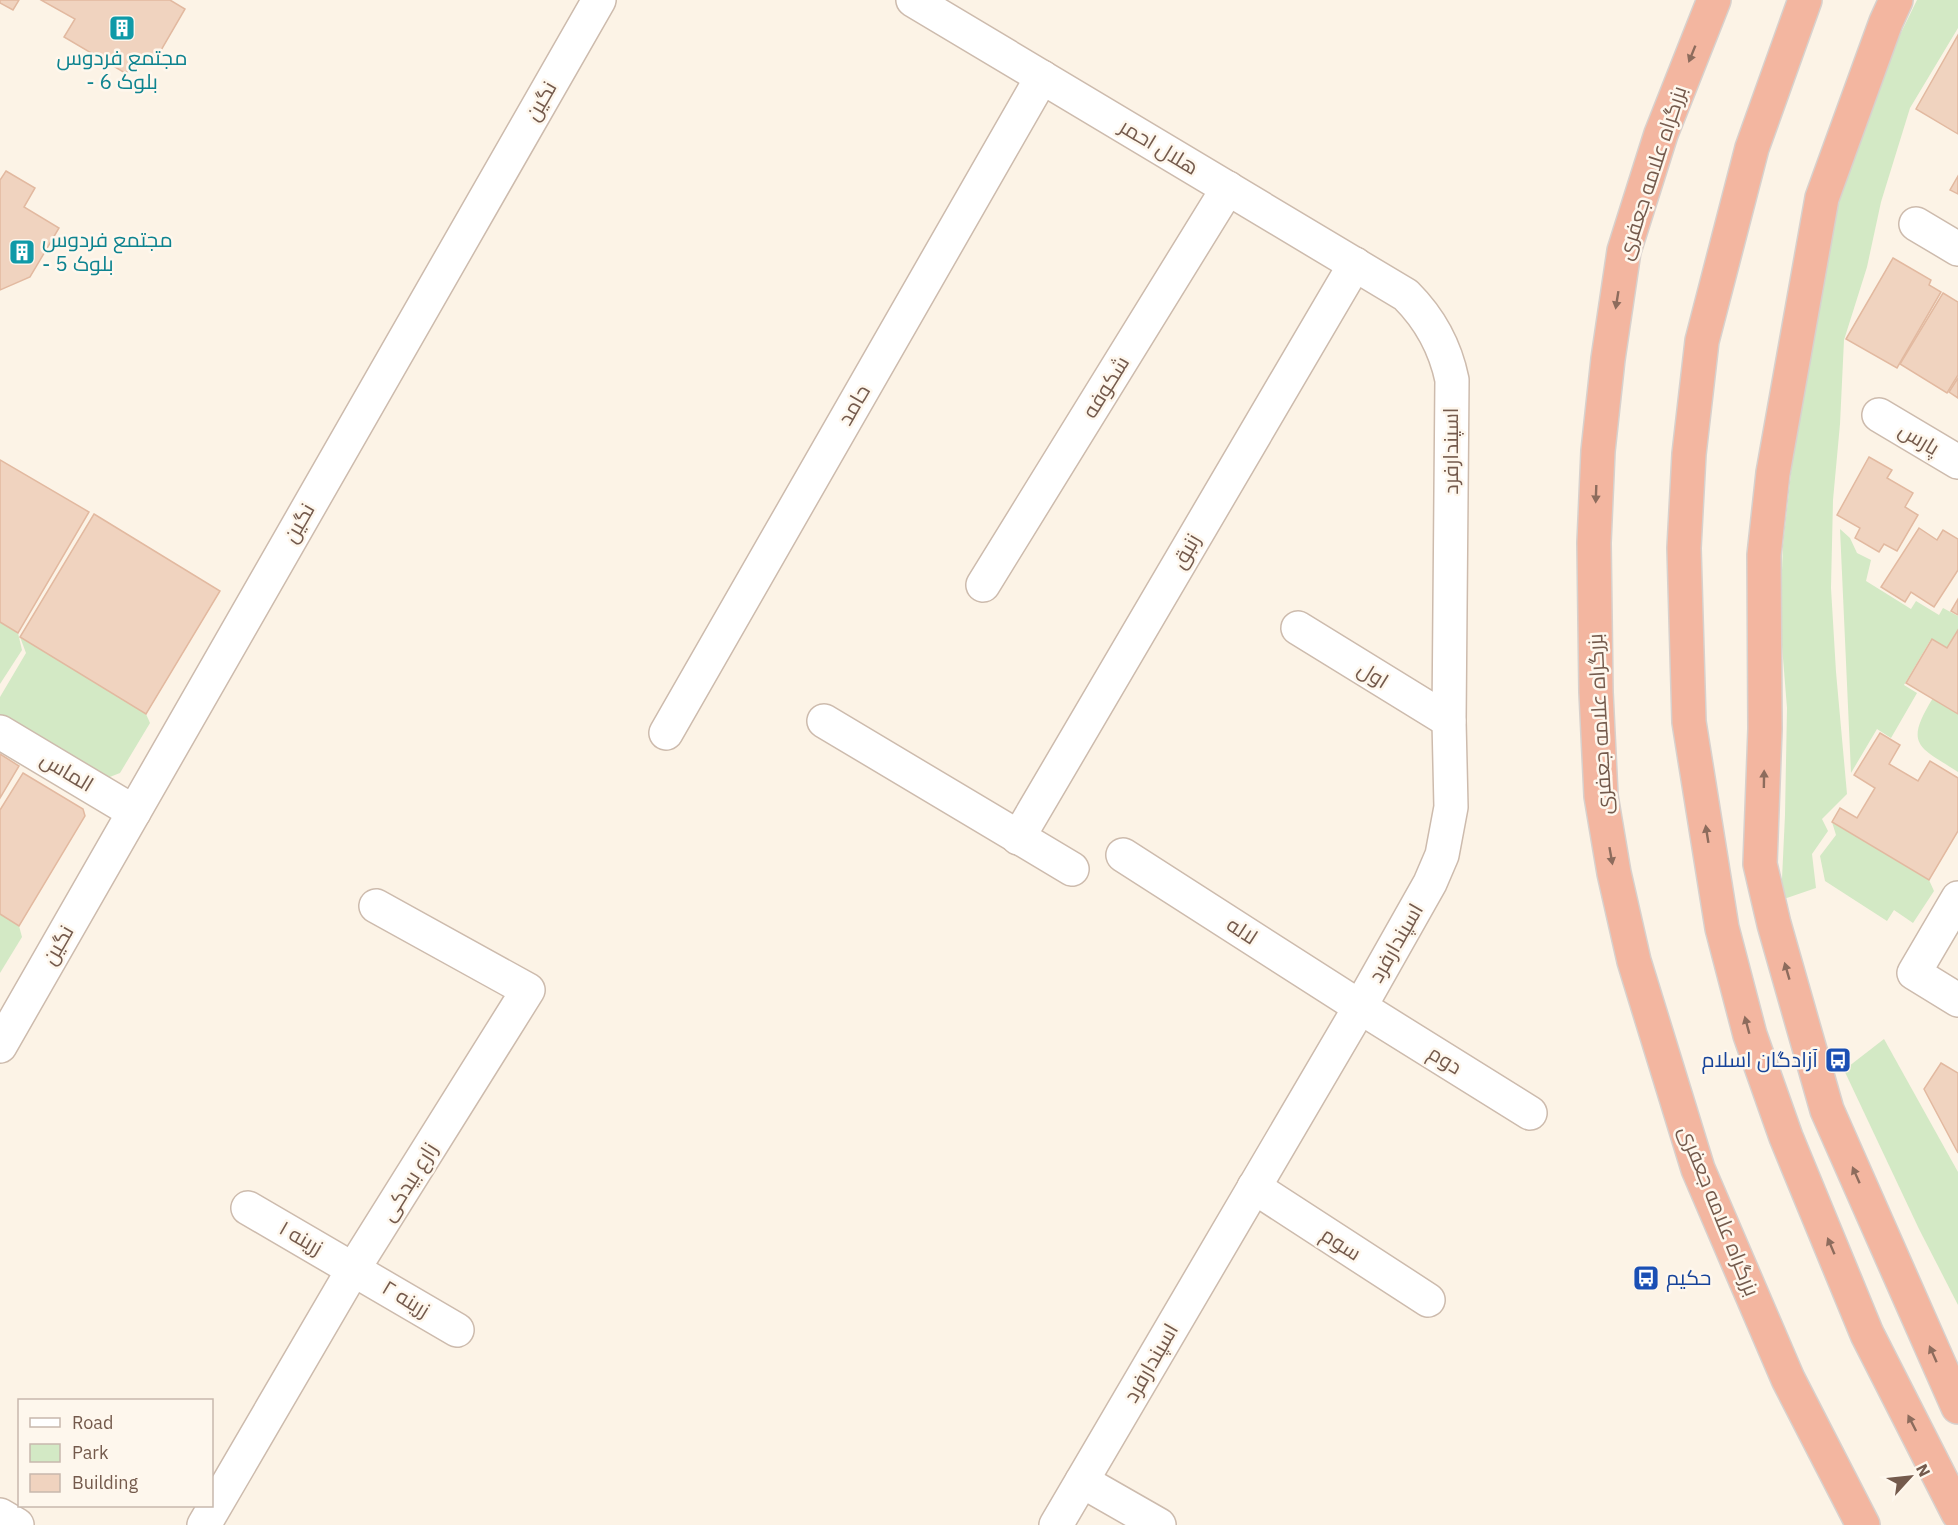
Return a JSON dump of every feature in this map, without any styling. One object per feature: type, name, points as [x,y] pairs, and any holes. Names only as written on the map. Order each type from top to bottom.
[{"type":"highway","name":"بزرگراه علامه جعفری","points":[[1714,0],[1661,134],[1624,251],[1608,359],[1598,450],[1594,543],[1596,692],[1601,796],[1614,873],[1634,961],[1698,1169],[1788,1379],[1863,1525]]},
{"type":"highway","points":[[1805,0],[1752,147],[1702,341],[1689,454],[1684,548],[1689,722],[1722,928],[1750,1035],[1785,1137],[1867,1334],[1958,1513]]},
{"type":"highway","points":[[1896,0],[1822,198],[1773,473],[1764,555],[1765,729],[1760,864],[1774,924],[1827,1110],[1958,1407]]},
{"type":"street","name":"نگین","points":[[0,1046],[599,0]]},
{"type":"street","name":"هلال احمر","points":[[913,0],[1406,295]]},
{"type":"street","name":"حامد","points":[[666,733],[1042,77]]},
{"type":"street","name":"شکوفه","points":[[983,585],[1228,188]]},
{"type":"street","points":[[1916,224],[1958,249]]},
{"type":"street","name":"زنبق","points":[[1018,837],[1355,264]]},
{"type":"street","name":"اسپندارفرد","points":[[1056,1525],[1360,1007],[1430,884],[1442,855],[1451,807],[1449,721],[1452,380],[1447,358],[1436,333],[1422,311],[1406,295]]},
{"type":"street","name":"پارس","points":[[1879,415],[1958,462]]},
{"type":"street","name":"اول","points":[[1298,628],[1449,721]]},
{"type":"street","points":[[824,721],[1071,869]]},
{"type":"street","name":"الماس","points":[[0,732],[134,812]]},
{"type":"street","name":"لاله","points":[[1123,855],[1360,1007]]},
{"type":"street","points":[[1958,898],[1914,973],[1958,1000]]},
{"type":"street","name":"زارع بیدکی","points":[[204,1525],[354,1268],[528,990],[376,906]]},
{"type":"street","name":"دوم","points":[[1360,1007],[1530,1113]]},
{"type":"street","name":"سوم","points":[[1254,1187],[1428,1300]]},
{"type":"street","name":"زرینه ۱","points":[[248,1208],[354,1268]]},
{"type":"street","name":"زرینه ۲","points":[[354,1268],[457,1330]]},
{"type":"street","points":[[1082,1481],[1160,1525]]},
{"type":"street","points":[[0,1515],[17,1525]]},
{"type":"green space","points":[[1917,0],[1958,0],[1958,28],[1910,108],[1881,202],[1867,267],[1844,340],[1833,500],[1831,588],[1847,794],[1822,819],[1828,831],[1812,854],[1816,888],[1781,900],[1787,708],[1780,621],[1783,545],[1800,392],[1834,206],[1894,47]]},
{"type":"green space","points":[[1840,529],[1850,538],[1857,553],[1871,560],[1866,581],[1911,609],[1916,601],[1939,615],[1943,608],[1958,616],[1958,636],[1949,652],[1930,641],[1904,685],[1917,693],[1891,738],[1877,729],[1851,773]]},
{"type":"green space","points":[[0,622],[18,633],[22,650],[0,684]]},
{"type":"green space","points":[[20,637],[146,714],[150,723],[120,773],[102,780],[0,718],[0,697],[26,653]]},
{"type":"green space","points":[[1933,698],[1958,714],[1958,772],[1925,750],[1920,743],[1919,726]]},
{"type":"green space","points":[[1832,822],[1929,880],[1934,891],[1913,923],[1894,910],[1887,921],[1825,881],[1820,856],[1836,835]]},
{"type":"green space","points":[[0,914],[19,926],[22,937],[0,973]]},
{"type":"green space","points":[[1884,1039],[1958,1172],[1958,1305],[1919,1229],[1844,1070]]},
{"type":"building","name":"مجتمع فردوس - بلوک 6","points":[[0,0],[19,0],[13,10],[0,3]]},
{"type":"building","name":"مجتمع فردوس - بلوک 6","points":[[41,0],[170,0],[185,9],[156,59],[125,73],[64,37],[75,19]]},
{"type":"building","points":[[1958,35],[1958,134],[1916,109]]},
{"type":"building","name":"مجتمع فردوس - بلوک 5","points":[[6,171],[35,188],[24,207],[59,228],[30,277],[0,290],[0,180]]},
{"type":"building","points":[[1958,176],[1958,194],[1950,190]]},
{"type":"building","points":[[1893,258],[1931,280],[1929,285],[1941,292],[1897,368],[1846,339]]},
{"type":"building","points":[[1943,293],[1958,302],[1958,375],[1947,393],[1900,364]]},
{"type":"building","points":[[1958,378],[1958,398],[1949,392]]},
{"type":"building","points":[[1869,457],[1892,470],[1887,478],[1913,493],[1905,507],[1918,515],[1897,551],[1884,544],[1879,552],[1855,538],[1860,528],[1837,515]]},
{"type":"building","points":[[0,460],[89,512],[18,633],[0,622]]},
{"type":"building","points":[[94,514],[220,591],[146,714],[20,637]]},
{"type":"building","points":[[1919,528],[1937,540],[1943,530],[1958,539],[1958,570],[1934,607],[1911,592],[1905,602],[1881,587]]},
{"type":"building","points":[[1958,599],[1958,615],[1951,611]]},
{"type":"building","points":[[1958,630],[1958,714],[1906,683],[1932,639],[1947,648]]},
{"type":"building","points":[[1880,733],[1900,745],[1889,764],[1918,781],[1930,761],[1958,778],[1958,831],[1929,880],[1832,822],[1840,808],[1857,818],[1875,788],[1854,775]]},
{"type":"building","points":[[0,754],[19,766],[0,798]]},
{"type":"building","points":[[23,773],[83,809],[85,816],[19,926],[0,914],[0,810]]},
{"type":"building","points":[[1941,1063],[1958,1073],[1958,1153],[1924,1089]]},
{"type":"place","name":"مجتمع فردوس - بلوک 6","points":[[122,28]]},
{"type":"place","name":"مجتمع فردوس - بلوک 5","points":[[22,252]]},
{"type":"place","name":"آزادگان اسلام","points":[[1838,1060]]},
{"type":"place","name":"حکیم","points":[[1646,1278]]}]
